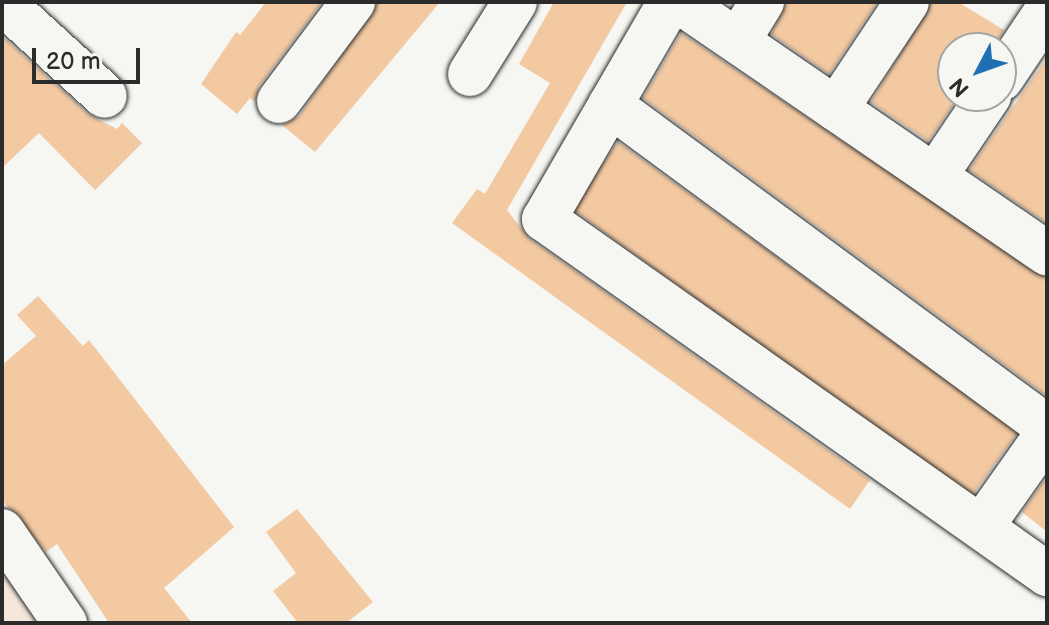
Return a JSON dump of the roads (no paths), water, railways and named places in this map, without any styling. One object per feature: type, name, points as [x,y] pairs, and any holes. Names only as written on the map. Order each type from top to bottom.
[{"type":"street","points":[[279,101],[353,2]]},
{"type":"street","points":[[470,74],[515,2]]},
{"type":"street","points":[[670,2],[544,219],[1047,574]]},
{"type":"street","points":[[680,2],[935,176],[1043,241]]},
{"type":"street","points":[[738,41],[762,2]]},
{"type":"street","points":[[836,109],[907,2]]},
{"type":"street","points":[[28,11],[105,96]]},
{"type":"street","points":[[1017,47],[1035,11]]},
{"type":"street","points":[[610,105],[1047,427]]},
{"type":"street","points":[[935,176],[978,112]]},
{"type":"street","points":[[982,526],[1047,434]]},
{"type":"street","points":[[2,531],[65,623]]}]
